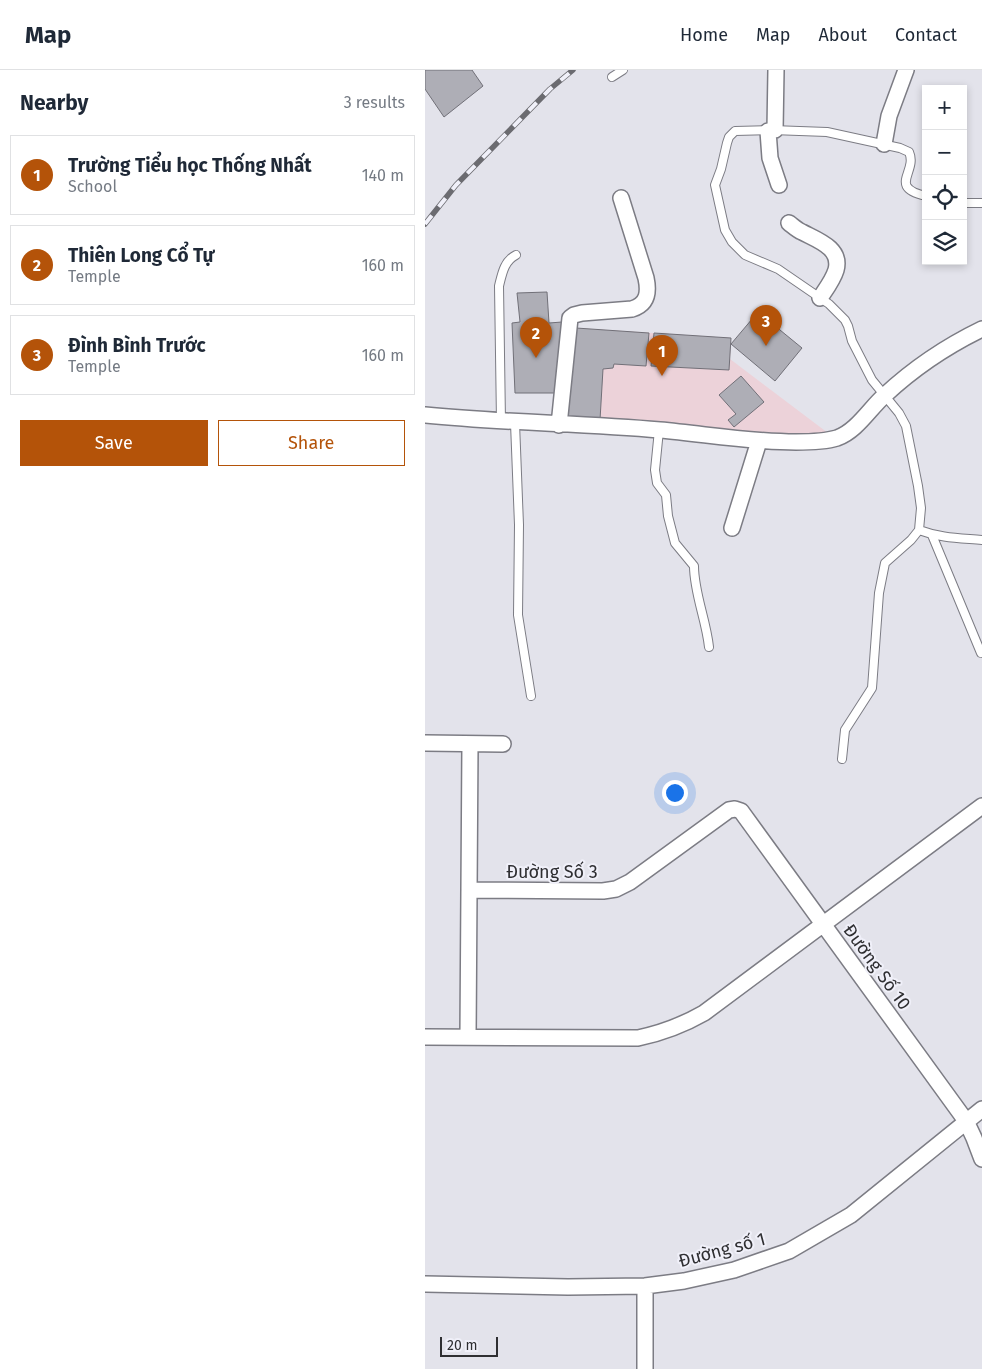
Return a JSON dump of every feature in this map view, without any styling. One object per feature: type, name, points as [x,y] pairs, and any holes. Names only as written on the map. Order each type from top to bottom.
[{"type":"street","points":[[776,70],[770,158],[779,185]]},
{"type":"street","points":[[884,144],[889,116],[906,70]]},
{"type":"street","points":[[559,425],[570,318],[582,313],[636,307],[647,298],[646,278],[621,198]]},
{"type":"street","points":[[789,223],[823,243],[837,260],[836,269],[820,298]]},
{"type":"street","points":[[425,416],[508,423],[659,430],[759,441],[811,442],[839,438],[857,424],[885,395],[945,348],[982,329]]},
{"type":"street","points":[[732,528],[759,441]]},
{"type":"street","points":[[425,743],[503,744]]},
{"type":"street","points":[[468,1037],[470,744]]},
{"type":"street","points":[[425,1037],[632,1038],[651,1036],[668,1030],[704,1013],[982,806]]},
{"type":"street","name":"Đường Số 3","points":[[469,890],[603,891],[616,889],[630,882],[729,810]]},
{"type":"street","name":"Đường Số 10","points":[[729,810],[741,811],[966,1121],[982,1159]]},
{"type":"street","name":"Đường số 1","points":[[425,1284],[568,1287],[645,1286],[684,1281],[734,1270],[789,1251],[851,1215],[982,1109]]},
{"type":"street","points":[[645,1286],[645,1369]]},
{"type":"lane","points":[[612,77],[623,70]]},
{"type":"lane","points":[[842,759],[845,730],[872,688],[879,593],[885,563],[911,540],[919,530],[921,508],[906,426],[899,413],[872,380],[852,341],[845,320],[820,298],[778,269],[745,255],[732,242],[725,230],[715,184],[729,137],[735,131],[827,132],[884,144],[909,152],[911,160],[905,183],[907,189],[914,194],[922,195]]},
{"type":"lane","points":[[967,203],[982,204]]},
{"type":"lane","points":[[516,255],[507,263],[499,286],[508,423],[519,526],[518,615],[531,696]]},
{"type":"lane","points":[[659,430],[655,470],[657,483],[666,496],[668,516],[675,544],[694,566],[694,579],[707,628],[709,646]]},
{"type":"lane","points":[[919,530],[948,538],[982,540]]},
{"type":"lane","points":[[932,535],[981,653]]},
{"type":"shaded area","points":[[576,328],[731,338],[730,359],[828,433],[798,435],[760,434],[658,422],[567,418]]},
{"type":"building","points":[[425,70],[472,70],[483,86],[444,117],[425,89]]},
{"type":"building","points":[[547,292],[549,323],[562,322],[555,393],[515,393],[512,323],[520,322],[517,293]]},
{"type":"building","points":[[758,312],[802,348],[775,381],[731,344]]},
{"type":"building","points":[[576,328],[649,333],[646,366],[614,364],[613,368],[603,369],[600,420],[567,418]]},
{"type":"building","points":[[654,333],[731,338],[729,370],[651,366]]},
{"type":"building","points":[[741,376],[764,402],[734,427],[728,420],[736,414],[719,395]]},
{"type":"railway","points":[[425,224],[456,185],[550,89],[573,70]]},
{"type":"place","name":"Đình Bình Trước","points":[[766,346]]},
{"type":"place","name":"Thiên Long Cổ Tự","points":[[536,358]]},
{"type":"place","name":"Trường Tiểu học Thống Nhất","points":[[662,376]]}]
